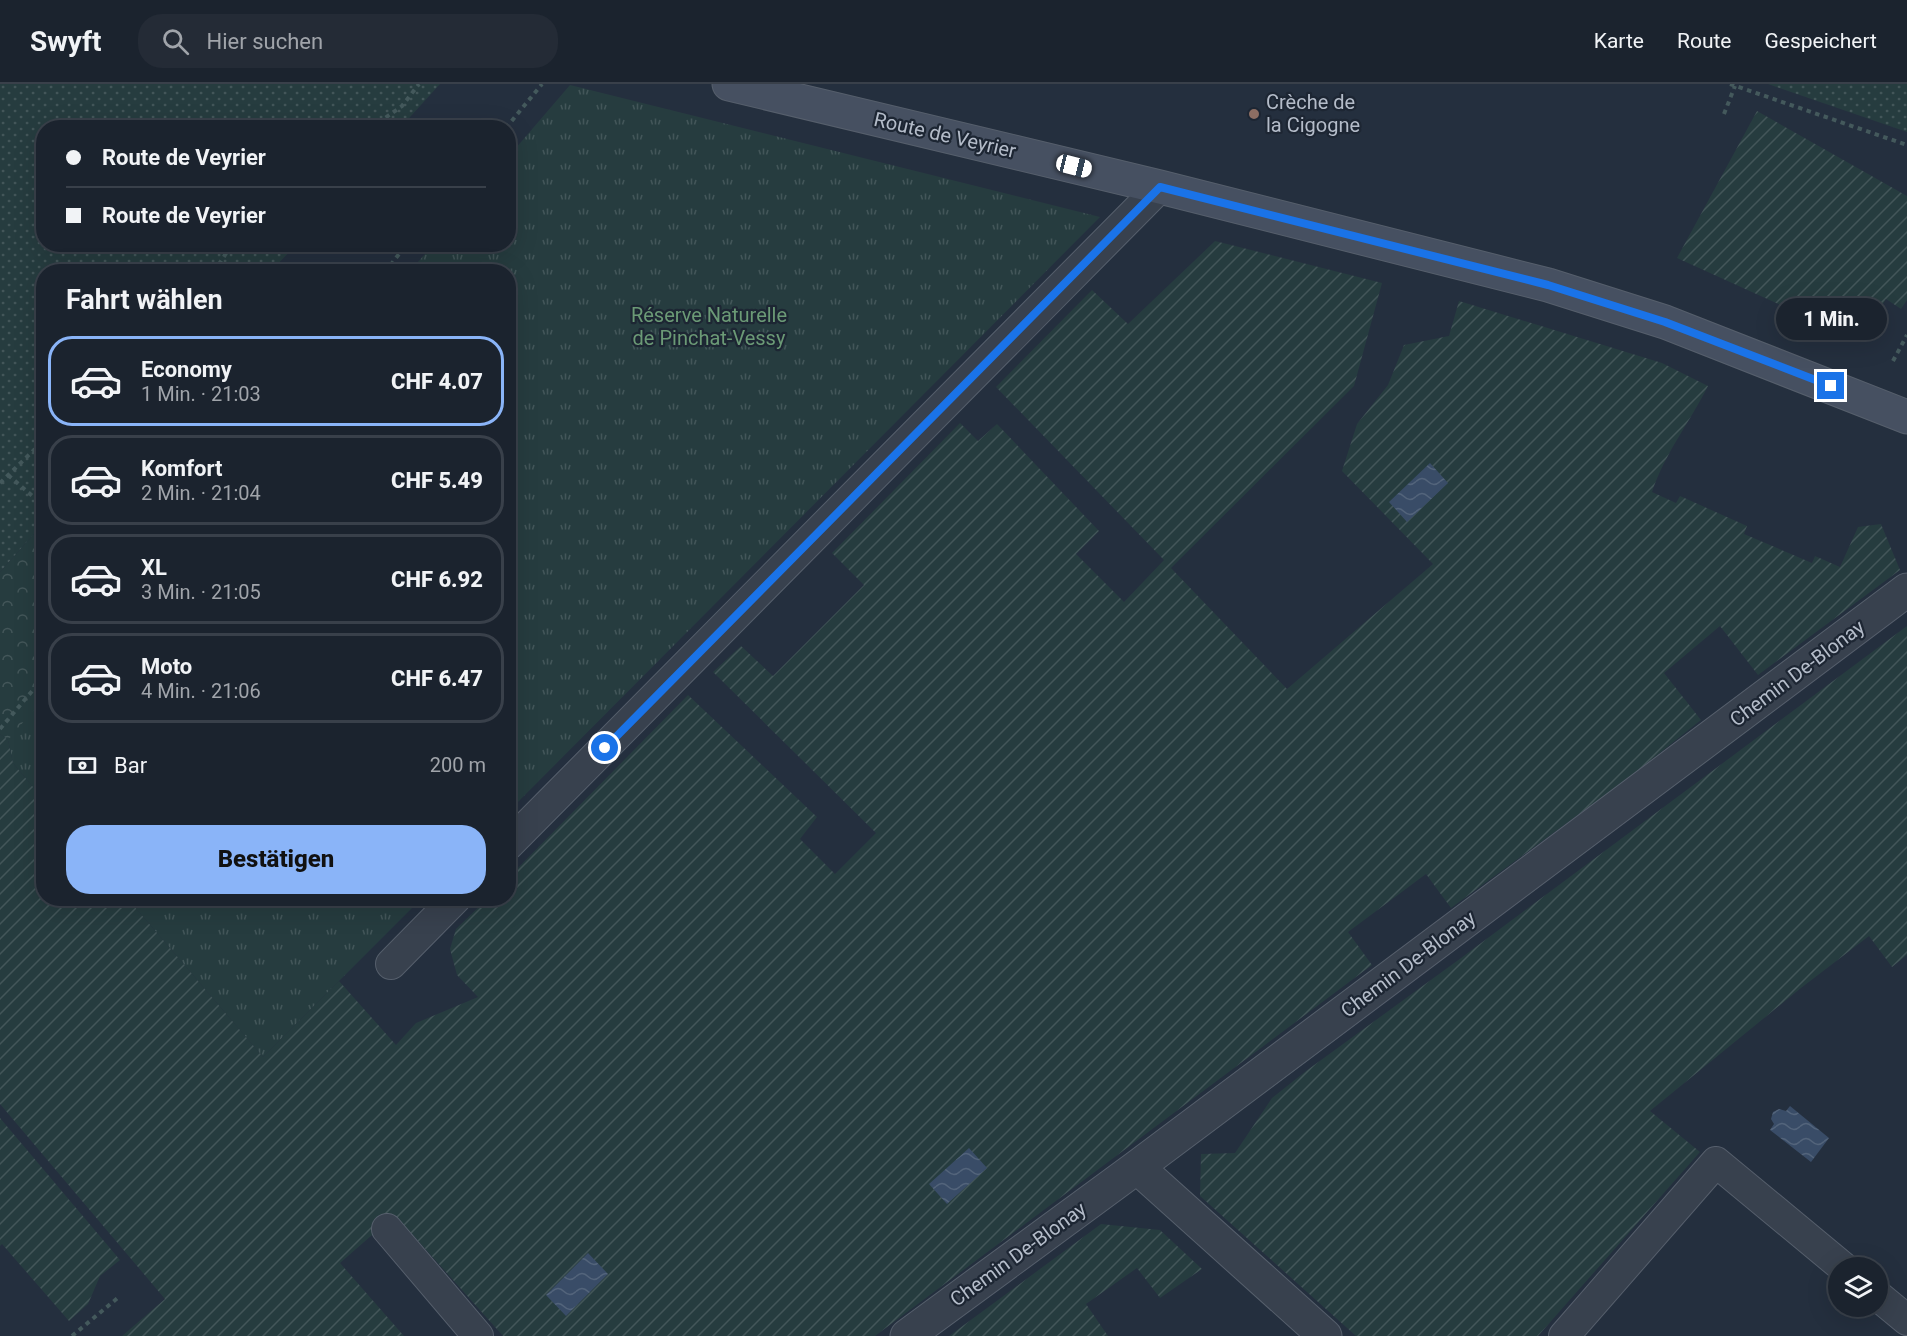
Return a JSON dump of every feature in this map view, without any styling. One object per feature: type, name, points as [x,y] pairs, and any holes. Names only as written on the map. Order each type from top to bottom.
[{"type":"main road","name":"Route de Veyrier","points":[[729,84],[1160,187],[1424,253],[1606,303],[1675,326],[1907,417]]},
{"type":"street","name":"Chemin De-Blonay","points":[[907,1336],[1137,1167],[1907,590]]},
{"type":"street","points":[[1137,1167],[1325,1336]]},
{"type":"lane","points":[[516,837],[1160,187]]},
{"type":"lane","points":[[391,964],[448,906]]},
{"type":"lane","points":[[1564,1336],[1716,1162],[1831,1257]]},
{"type":"lane","points":[[387,1229],[478,1336]]},
{"type":"lane","points":[[1888,1304],[1907,1320]]},
{"type":"path","points":[[382,120],[402,106],[419,84]]},
{"type":"path","points":[[513,120],[542,84]]},
{"type":"path","points":[[1724,114],[1733,85],[1907,145]]},
{"type":"path","points":[[391,264],[401,252]]},
{"type":"path","points":[[1893,361],[1907,335]]},
{"type":"path","points":[[0,483],[36,449]]},
{"type":"path","points":[[8,475],[36,499]]},
{"type":"path","points":[[0,729],[36,686]]},
{"type":"path","points":[[72,1336],[120,1296]]},
{"type":"green space","points":[[0,84],[440,84],[407,120],[36,120],[36,252],[289,252],[278,264],[36,264],[36,532],[0,572]]},
{"type":"green space","points":[[1768,84],[1907,84],[1907,132]]},
{"type":"green space","name":"Réserve Naturelle de Pinchat-Vessy","points":[[570,85],[1100,217],[516,804],[516,264],[416,264],[427,252],[516,252],[516,148]]},
{"type":"green space","points":[[1757,111],[1907,196],[1907,300],[1901,309],[1886,299],[1868,328],[1842,333],[1677,258]]},
{"type":"green space","points":[[1215,241],[1382,283],[1354,386],[1171,568],[1287,689],[1433,564],[1342,471],[1357,424],[1388,385],[1404,345],[1449,336],[1459,301],[1662,363],[1708,386],[1671,451],[1652,492],[1676,503],[1680,496],[1747,526],[1744,534],[1812,563],[1815,556],[1840,567],[1858,527],[1881,524],[1900,570],[1758,675],[1720,626],[1664,673],[1701,720],[1631,776],[1451,908],[1426,874],[1348,932],[1372,965],[875,1336],[503,1336],[395,1215],[340,1263],[404,1336],[122,1336],[165,1299],[0,1104],[0,734],[8,740],[13,763],[36,791],[36,906],[134,906],[263,1057],[339,981],[396,1045],[416,1023],[478,997],[457,975],[450,949],[456,929],[480,906],[516,906],[516,870],[688,695],[817,817],[800,839],[835,874],[876,833],[713,672],[741,646],[773,676],[864,585],[832,553],[960,423],[978,441],[997,424],[1099,531],[1076,554],[1124,602],[1164,560],[996,387],[1092,290],[1128,324]]},
{"type":"green space","points":[[36,532],[36,787],[8,740],[0,734],[0,572]]},
{"type":"green space","points":[[1907,626],[1907,955],[1892,967],[1869,936],[1801,988],[1650,1111],[1700,1152],[1538,1336],[1356,1336],[1200,1196],[1201,1154],[1235,1153],[1272,1098],[1306,1071]]},
{"type":"green space","points":[[36,707],[36,791],[13,763],[8,740]]},
{"type":"green space","points":[[134,906],[414,906],[263,1057]]},
{"type":"green space","points":[[0,1118],[120,1260],[100,1276],[88,1304],[69,1321],[2,1244],[0,1246]]},
{"type":"green space","points":[[1101,1224],[1160,1230],[1202,1269],[1160,1298],[1137,1268],[1086,1304],[1108,1336],[949,1336]]},
{"type":"water","points":[[1430,463],[1448,483],[1407,522],[1389,502]]},
{"type":"water","points":[[1790,1106],[1829,1138],[1811,1162],[1770,1130],[1774,1124],[1771,1119],[1773,1112],[1779,1109],[1786,1111]]},
{"type":"water","points":[[969,1148],[987,1168],[947,1204],[929,1184]]},
{"type":"water","points":[[588,1253],[608,1274],[566,1316],[546,1295]]},
{"type":"place","name":"Crèche de la Cigogne","points":[[1254,114]]},
{"type":"route","points":[[605,748],[1160,187],[1548,285],[1665,322],[1831,386]]}]
